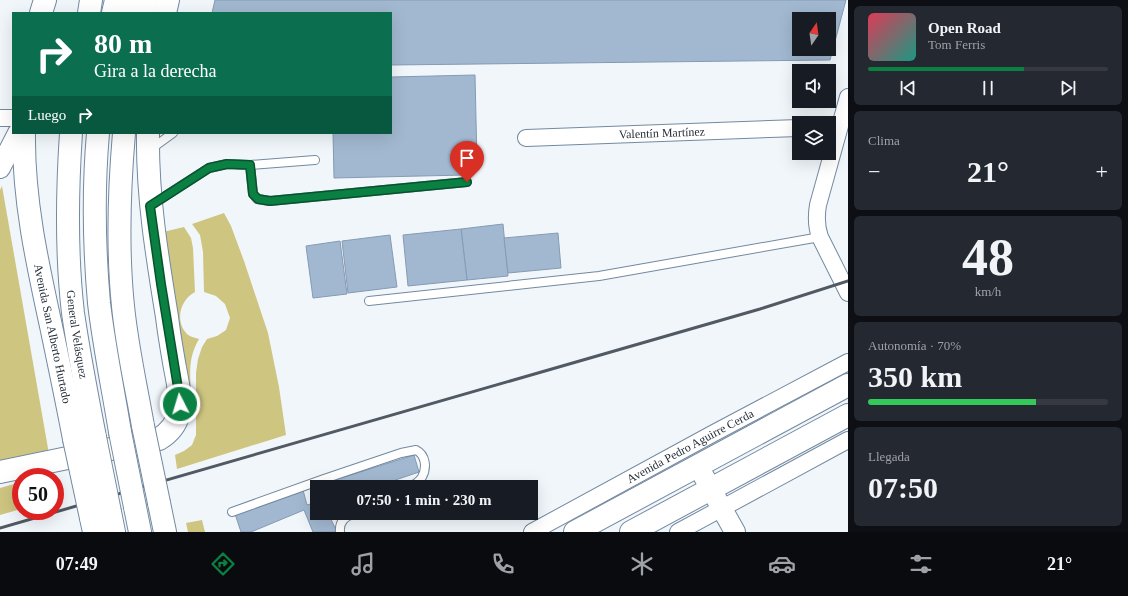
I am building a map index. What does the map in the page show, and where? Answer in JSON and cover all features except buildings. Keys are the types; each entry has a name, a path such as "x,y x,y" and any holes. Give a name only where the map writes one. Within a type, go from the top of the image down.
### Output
{"main road":[{"path":"41,12 44,0"},
{"path":"89,12 91,0"},
{"path":"113,12 116,0"},
{"path":"131,12 133,0"},
{"path":"143,12 146,0"},
{"path":"165,12 168,0"},
{"name":"Avenida San Alberto Hurtado","path":"24,134 25,172 36,256 84,438"},
{"name":"General Velásquez","path":"71,134 68,204 70,276 84,438 102,524"},
{"name":"General Velásquez","path":"98,134 94,190 96,267 104,342 140,532"},
{"path":"124,134 119,192 120,265 123,307 143,426 165,532"},
{"path":"0,472 159,439 166,434 176,422 179,394 150,206 148,143"},
{"name":"Avenida Pedro Aguirre Cerda","path":"575,532 848,385"},
{"path":"631,532 848,414"}],"street":[{"path":"836,124 848,97"},
{"path":"0,118 12,118"},
{"name":"Valentín Martínez","path":"526,138 792,128"},
{"path":"0,168 17,134"},
{"path":"827,160 818,205 816,221 817,229 848,293"},
{"name":"Avenida Pedro Aguirre Cerda","path":"532,532 848,362"},
{"path":"678,532 848,440"},
{"path":"698,466 735,532"}],"lane":[{"path":"148,143 170,134"},
{"path":"150,206 209,168 227,164 250,165 315,160"},
{"path":"250,165 253,194 258,199 270,201 467,182"},
{"path":"368,301 599,276 820,237"},
{"path":"324,480 401,453 416,450 422,454 425,464 425,471 419,480"},
{"path":"232,512 310,485"},
{"path":"340,532 340,525 343,520"}],"shaded area":[{"path":"2,186 49,454 0,463 0,190"},
{"path":"224,213 231,226 244,261 268,333 279,387 286,435 177,469 175,455 192,445 196,435 196,373 202,347 207,339 217,336 226,330 230,318 225,304 216,296 204,292 203,252 200,235 192,224"},
{"path":"184,227 191,238 193,248 195,292 186,300 180,316 181,323 187,334 199,339 191,359 191,393 163,232"},
{"path":"12,485 12,512 0,515 0,488"},
{"path":"202,520 205,532 188,532 186,523"}],"railway":[{"path":"0,528 760,309 848,281"}],"route":[{"path":"180,404 150,206 209,168 227,164 250,165 253,194 258,199 270,201 467,182"}]}
